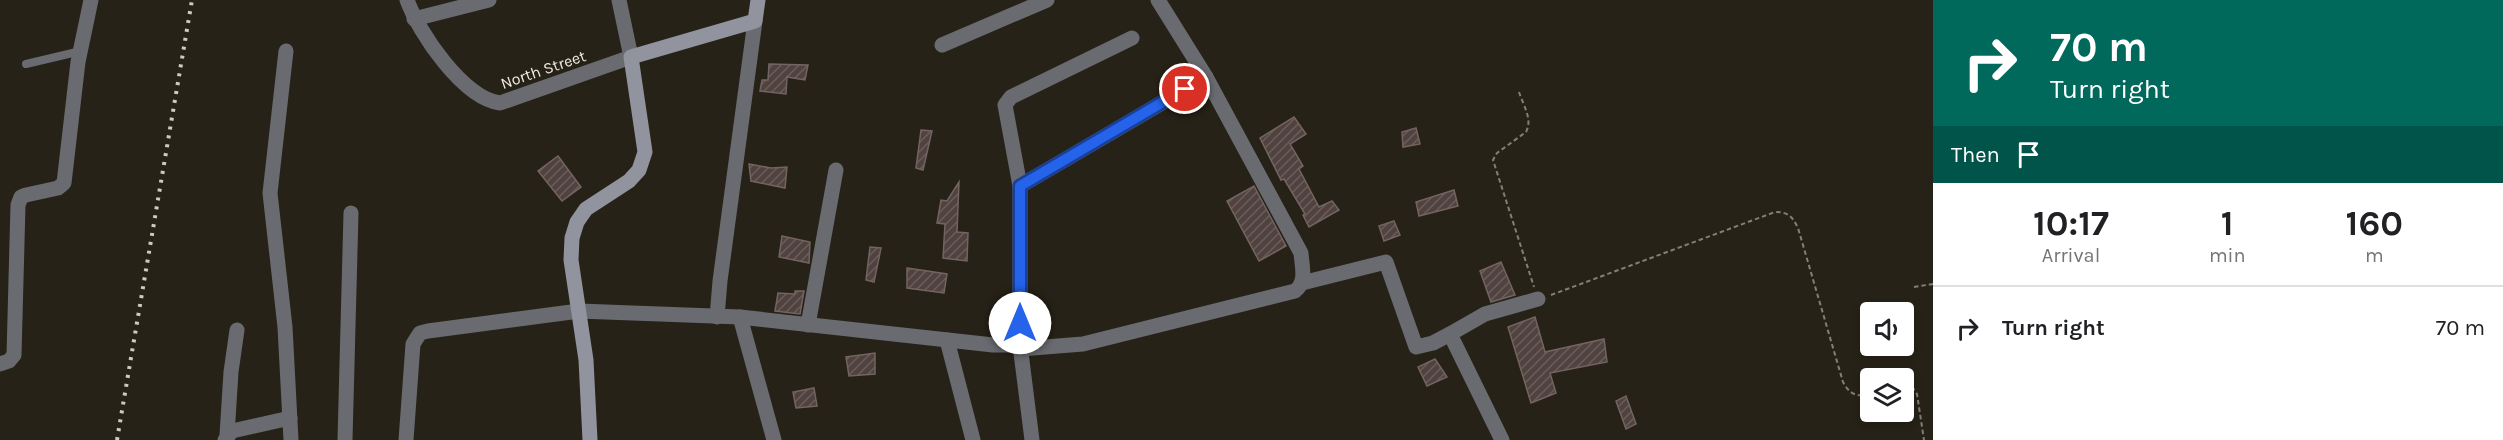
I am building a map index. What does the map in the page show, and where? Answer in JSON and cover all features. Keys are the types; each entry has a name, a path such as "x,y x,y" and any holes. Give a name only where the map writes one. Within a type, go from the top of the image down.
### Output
{"street":[{"name":"North Street","path":"407,0 414,19 434,50 475,92 488,101 500,103 631,57"},
{"path":"414,19 489,0"},
{"path":"590,440 586,360 571,260 572,238 577,222 586,209 628,181 639,170 645,152 620,0"},
{"path":"717,316 758,0"},
{"path":"942,45 1047,0"},
{"path":"1158,0 1206,77 1301,253 1302,283"},
{"path":"0,364 9,361 14,355 18,206 21,197 58,188 64,183 89,2"},
{"path":"631,57 755,21"},
{"path":"1032,440 1020,347 1020,186 1005,105 1011,97 1132,38"},
{"path":"286,51 270,193 285,327 291,440"},
{"path":"1020,186 1206,77"},
{"path":"808,325 836,170"},
{"path":"345,440 351,213"},
{"path":"406,440 413,344 420,333 579,312 740,317 1020,347 1089,342 1295,291 1302,283 1386,262 1416,347 1433,343 1485,314 1538,299"},
{"path":"740,317 774,440"},
{"path":"226,437 237,330"},
{"path":"1450,334 1502,440"},
{"path":"947,340 973,440"},
{"path":"226,437 232,431 290,418"}],"lane":[{"path":"26,64 81,51"}],"path":[{"path":"1519,92 1528,117 1528,127 1526,132 1497,153 1492,160 1538,299 1775,212 1785,212 1792,217 1798,228 1843,382 1853,394 1860,396"},
{"path":"1914,287 1933,284"},
{"path":"1914,390 1917,394 1924,440"}],"building":[{"path":"769,64 808,65 805,80 787,77 786,94 760,91 762,80 768,80"},
{"path":"1294,117 1306,134 1290,144 1303,166 1299,169 1319,207 1332,201 1339,210 1309,227 1303,215 1305,214 1284,179 1281,180 1260,138"},
{"path":"1416,128 1420,144 1403,147 1402,132"},
{"path":"921,130 932,131 923,170 916,168"},
{"path":"558,156 581,187 562,201 538,171"},
{"path":"749,164 771,168 787,167 785,188 751,181"},
{"path":"959,182 957,232 968,233 967,261 943,258 945,224 937,223 941,200 947,201"},
{"path":"1254,186 1286,246 1259,261 1227,201"},
{"path":"1454,190 1458,206 1419,216 1416,202"},
{"path":"1394,221 1400,235 1384,241 1379,226"},
{"path":"782,236 810,242 809,263 779,257"},
{"path":"870,247 881,248 874,282 866,280"},
{"path":"1501,262 1515,295 1491,302 1480,271"},
{"path":"907,268 947,274 944,293 907,288"},
{"path":"795,291 804,291 800,314 775,311 778,293 795,294"},
{"path":"1535,317 1545,352 1604,339 1607,362 1550,373 1556,393 1531,403 1508,327"},
{"path":"875,353 875,374 849,376 846,357"},
{"path":"1435,359 1447,377 1427,386 1418,367"},
{"path":"814,388 817,406 796,408 793,392"},
{"path":"1626,396 1636,424 1626,429 1616,401"}],"railway":[{"path":"117,440 192,0"}],"route":[{"path":"1020,323 1020,186 1185,89"}]}
